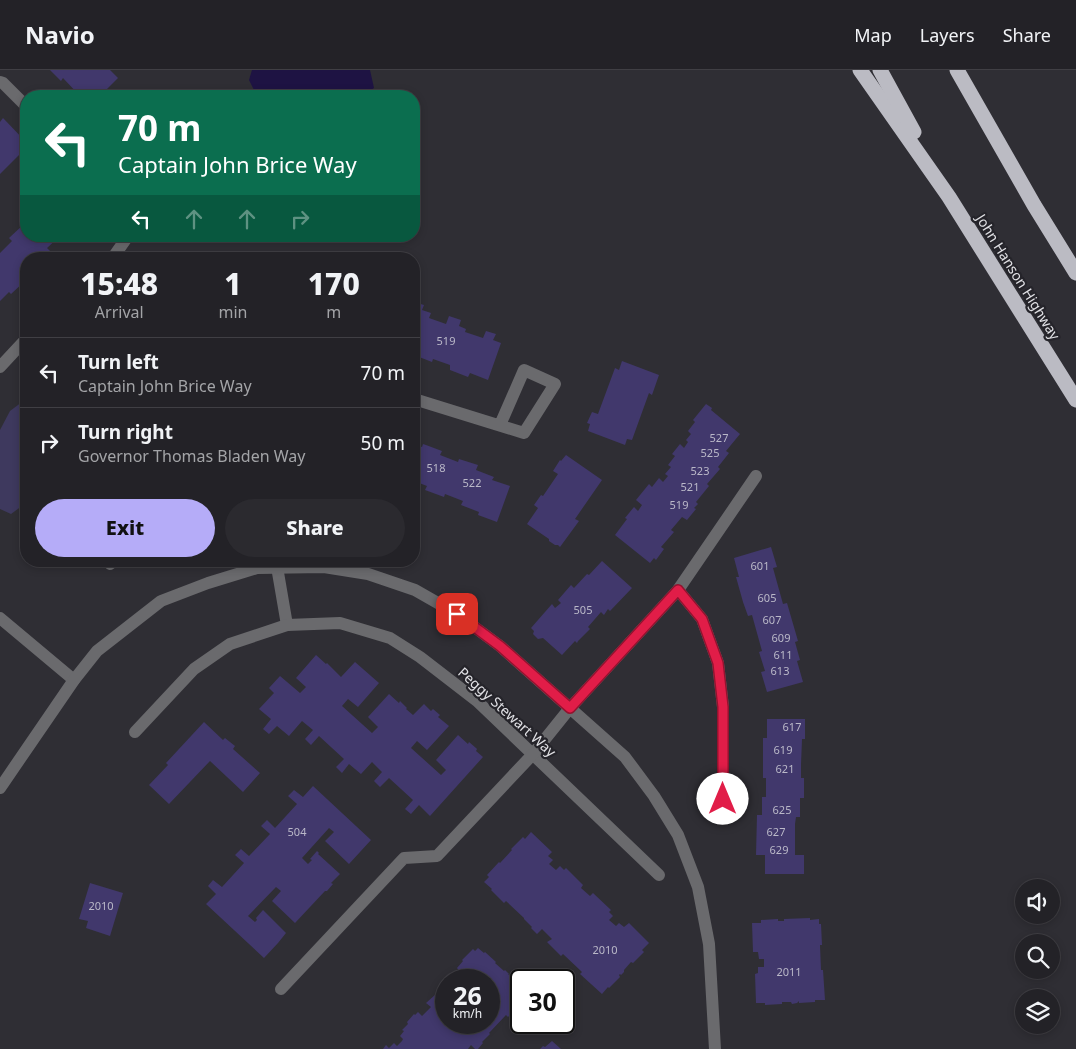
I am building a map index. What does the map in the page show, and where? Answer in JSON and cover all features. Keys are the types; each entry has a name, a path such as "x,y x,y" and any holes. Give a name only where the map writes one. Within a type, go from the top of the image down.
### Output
{"highway":[{"path":"860,70 949,197"},
{"path":"880,70 949,197"},
{"path":"958,70 1034,204 1076,272"},
{"path":"968,70 1034,204"},
{"name":"John Hanson Highway","path":"949,197 1076,400"}],"street":[{"path":"0,82 20,100"},
{"path":"0,367 20,345"},
{"path":"420,401 524,433 555,384 524,370 500,425"},
{"path":"281,989 404,858 437,856 533,754 570,708 678,590 756,476"},
{"path":"0,788 74,680 97,651 160,601 208,583 262,567"},
{"path":"277,567 286,625"},
{"path":"324,567 368,574 415,590 457,614 500,646 625,757 654,796 678,835 698,887 710,944 715,1049"},
{"path":"678,590 702,619 718,663 723,707 723,799"},
{"path":"0,618 74,680"},
{"name":"Peggy Stewart Way","path":"135,732 194,669 230,644 286,625 340,623 390,638 420,657 477,702 659,875"}],"shaded area":[{"path":"252,70 370,70 374,88 371,90 254,90 249,80"},
{"path":"20,404 20,507 11,514 0,509 0,430 10,411"}],"building":[{"path":"50,70 110,70 118,78 106,90 74,90 63,78 61,81"},
{"path":"3,118 20,136 20,154 0,174 0,122"},
{"path":"20,228 20,242 54,242 47,248 51,252 20,252 20,286 11,294 9,292 0,301 0,253 12,241 9,238"},
{"path":"420,304 424,305 422,310 431,313 429,318 446,324 449,316 461,320 459,326 466,329 465,332 483,338 486,331 496,334 493,340 501,343 488,380 470,373 468,377 450,370 450,365 433,359 432,362 420,357"},
{"path":"622,361 659,375 652,395 649,393 632,440 627,439 625,445 588,431 590,424 587,423 592,412 598,414 615,368 619,370"},
{"path":"706,404 740,434 726,451 729,453 718,467 720,469 707,484 709,486 696,502 698,504 694,508 696,509 687,520 682,517 671,530 674,532 661,547 664,549 656,560 654,558 650,563 615,535 634,507 638,511 642,505 636,500 649,484 652,487 659,478 663,482 668,476 665,474 671,467 668,465 675,456 672,454 680,444 684,448 688,442 686,440 691,434 688,431 695,422 693,420"},
{"path":"423,444 442,451 440,455 458,462 459,459 478,465 476,470 494,477 492,480 510,486 497,522 478,515 479,512 461,505 463,501 445,494 444,497 425,490 427,486 420,483 420,446 422,447"},
{"path":"566,455 602,480 575,519 579,521 560,547 527,524 538,508 534,505 541,495 543,496 558,474 553,471 560,460"},
{"path":"771,547 777,567 773,568 783,604 787,603 798,641 795,642 800,660 797,661 803,682 767,692 761,672 765,671 759,652 762,651 752,615 748,616 743,602 736,577 739,577 734,558"},
{"path":"602,561 632,588 610,611 608,609 604,615 601,612 588,627 590,629 562,655 543,638 538,639 533,634 534,631 531,628 552,604 555,608 561,603 558,600 571,585 574,588"},
{"path":"316,655 341,677 355,662 379,683 358,707 348,699 342,706 372,733 378,727 368,717 389,694 399,703 400,701 413,715 424,704 431,711 433,709 440,715 438,717 449,726 427,750 417,741 411,748 441,775 446,770 436,760 458,735 476,748 476,751 483,757 430,816 419,805 411,814 405,809 413,800 389,778 380,787 374,781 382,772 372,762 361,774 349,764 342,773 336,767 344,759 319,736 311,745 305,739 313,730 302,721 289,736 277,726 269,734 263,729 271,719 259,709 274,693 269,688 280,676 300,693 306,687 296,678"},
{"path":"767,719 805,719 805,739 802,739 801,765 801,778 804,778 804,798 800,798 800,817 796,817 795,824 795,855 804,855 804,874 765,874 765,855 756,855 757,815 762,815 762,797 766,797 766,778 763,778 763,738 767,738"},
{"path":"204,722 223,740 225,738 235,746 233,749 260,773 243,792 210,761 169,804 149,785 168,765 166,763"},
{"path":"313,786 371,840 349,864 325,841 334,832 329,828 302,858 308,864 317,851 340,874 331,883 333,884 327,891 295,923 272,901 281,891 276,887 248,916 255,922 263,910 286,933 264,958 206,904 216,894 208,886 213,880 222,887 244,863 235,855 241,849 249,856 270,834 261,826 267,820 275,828 297,804 288,796 294,790 303,797"},
{"path":"531,832 552,852 548,856 553,860 549,864 556,870 560,866 564,870 566,868 583,885 581,888 590,896 593,893 611,910 609,912 613,916 609,920 616,926 619,923 624,927 629,923 649,943 642,950 644,952 633,963 631,962 624,972 619,975 620,977 602,994 580,974 582,972 563,954 561,956 547,942 552,939 542,929 537,934 524,918 506,901 504,903 484,882 489,877 487,875 511,849"},
{"path":"90,883 123,893 110,936 86,928 88,921 79,919"},
{"path":"810,918 810,920 819,919 819,924 821,924 821,970 823,970 825,1000 799,1003 799,1001 792,1004 791,1002 765,1005 765,1003 756,1003 755,974 758,973 758,967 764,967 764,959 759,959 758,952 753,952 752,923 761,923 761,920 778,919 778,921 784,921 784,919"},
{"path":"478,948 485,952 510,976 510,1015 508,1017 506,1015 500,1021 500,969 457,968 473,949 475,951"},
{"path":"435,995 435,1034 490,1034 478,1049 471,1045 468,1049 383,1049 386,1045 389,1048 394,1043 397,1046 402,1041 403,1039 400,1036 404,1031 402,1030 408,1024 407,1022 414,1014 418,1012 422,1016 431,1007 426,1003"},
{"path":"552,1041 561,1049 540,1049 543,1046 545,1047"}],"route":[{"path":"457,614 500,646 570,708 678,590 702,619 718,663 723,707 723,799"}]}
